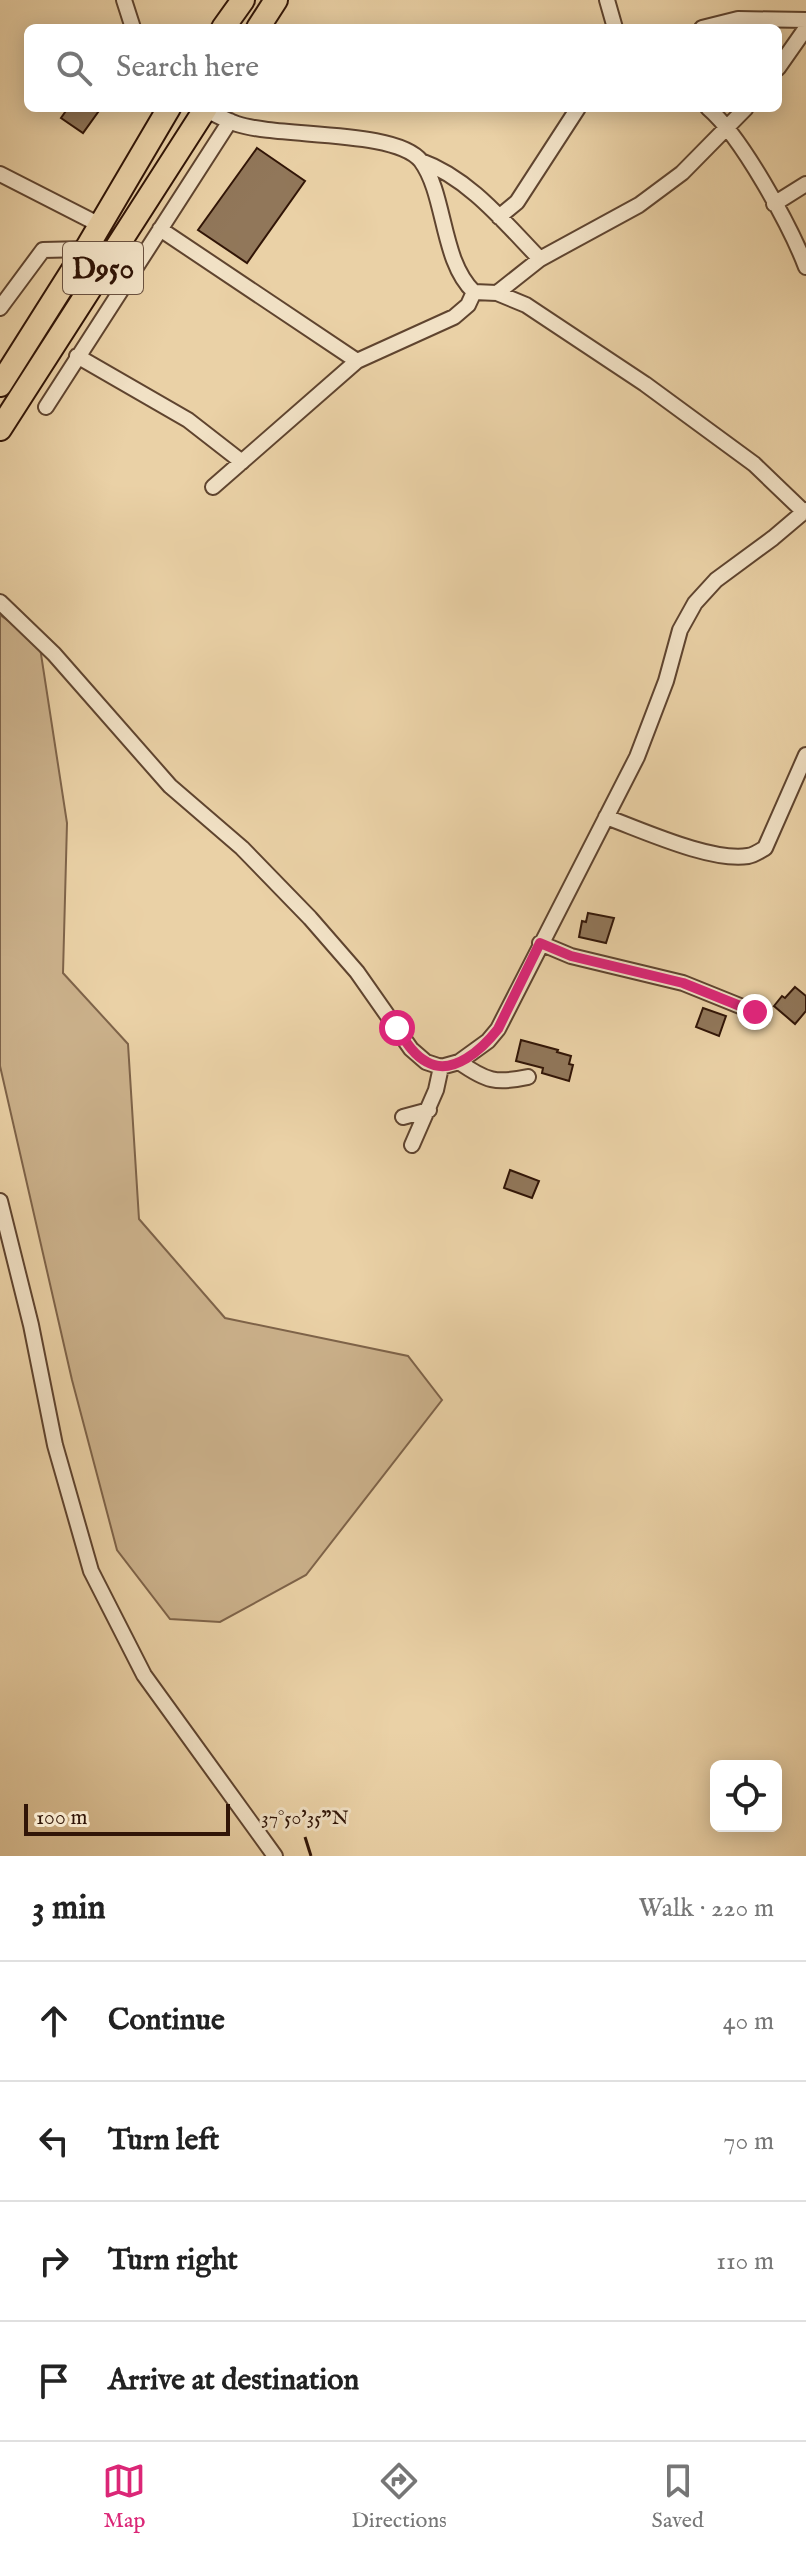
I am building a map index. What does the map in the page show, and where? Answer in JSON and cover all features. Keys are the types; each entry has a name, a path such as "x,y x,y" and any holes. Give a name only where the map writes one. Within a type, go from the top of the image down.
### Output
{"highway":[{"path":"226,24 243,0"},
{"path":"261,24 276,0"},
{"path":"1,378 86,249 167,112"},
{"name":"D950","path":"0,429 202,112"}],"street":[{"path":"124,0 132,24"},
{"path":"607,0 614,24"},
{"path":"718,24 738,19 806,20"},
{"path":"782,62 806,28"},
{"path":"213,112 237,124 316,136 385,141 452,175 540,259"},
{"path":"499,217 517,202 575,112"},
{"path":"712,112 727,128 774,204 806,267"},
{"path":"497,293 540,259 639,205 682,173 742,112"},
{"path":"46,407 230,121"},
{"path":"0,602 54,654 170,786 242,848 310,918 357,972 411,1049 426,1062 441,1067 459,1062 488,1041 498,1029 637,757 666,681 680,630 695,603 716,580 805,511 754,464 645,384 526,305 497,293 474,292 460,275 421,161"},
{"path":"0,174 100,225"},
{"path":"774,204 806,184"},
{"path":"160,229 357,361"},
{"path":"0,308 43,250 86,249"},
{"path":"213,487 357,361 454,317 468,305 474,292"},
{"path":"77,356 188,420 242,462"},
{"path":"606,817 693,848 726,856 749,856 765,848 806,755"},
{"path":"540,943 571,956 683,983 755,1012"},
{"path":"459,1062 481,1077 500,1082 528,1077"},
{"path":"412,1145 429,1110 441,1067"},
{"path":"403,1117 429,1110"},
{"path":"0,1201 31,1325 55,1445 91,1571 144,1675 275,1856"}],"shaded area":[{"path":"0,615 39,641 67,823 63,973 128,1044 139,1219 225,1318 408,1356 442,1400 306,1575 220,1622 170,1619 117,1550 72,1380 0,1066"}],"building":[{"path":"65,112 98,112 83,133 61,118"},
{"path":"257,148 305,181 247,263 198,230"},
{"path":"588,913 614,918 606,943 579,937 582,921 586,922"},
{"path":"795,987 806,996 806,1011 795,1024 774,1006"},
{"path":"703,1008 726,1016 719,1036 696,1027"},
{"path":"521,1040 571,1056 569,1064 573,1065 569,1081 542,1073 543,1068 516,1061"},
{"path":"510,1170 539,1181 532,1198 504,1188"}],"route":[{"path":"397,1028 411,1049 426,1062 441,1067 459,1062 488,1041 498,1029 540,943 617,969 683,983 755,1012"}]}
